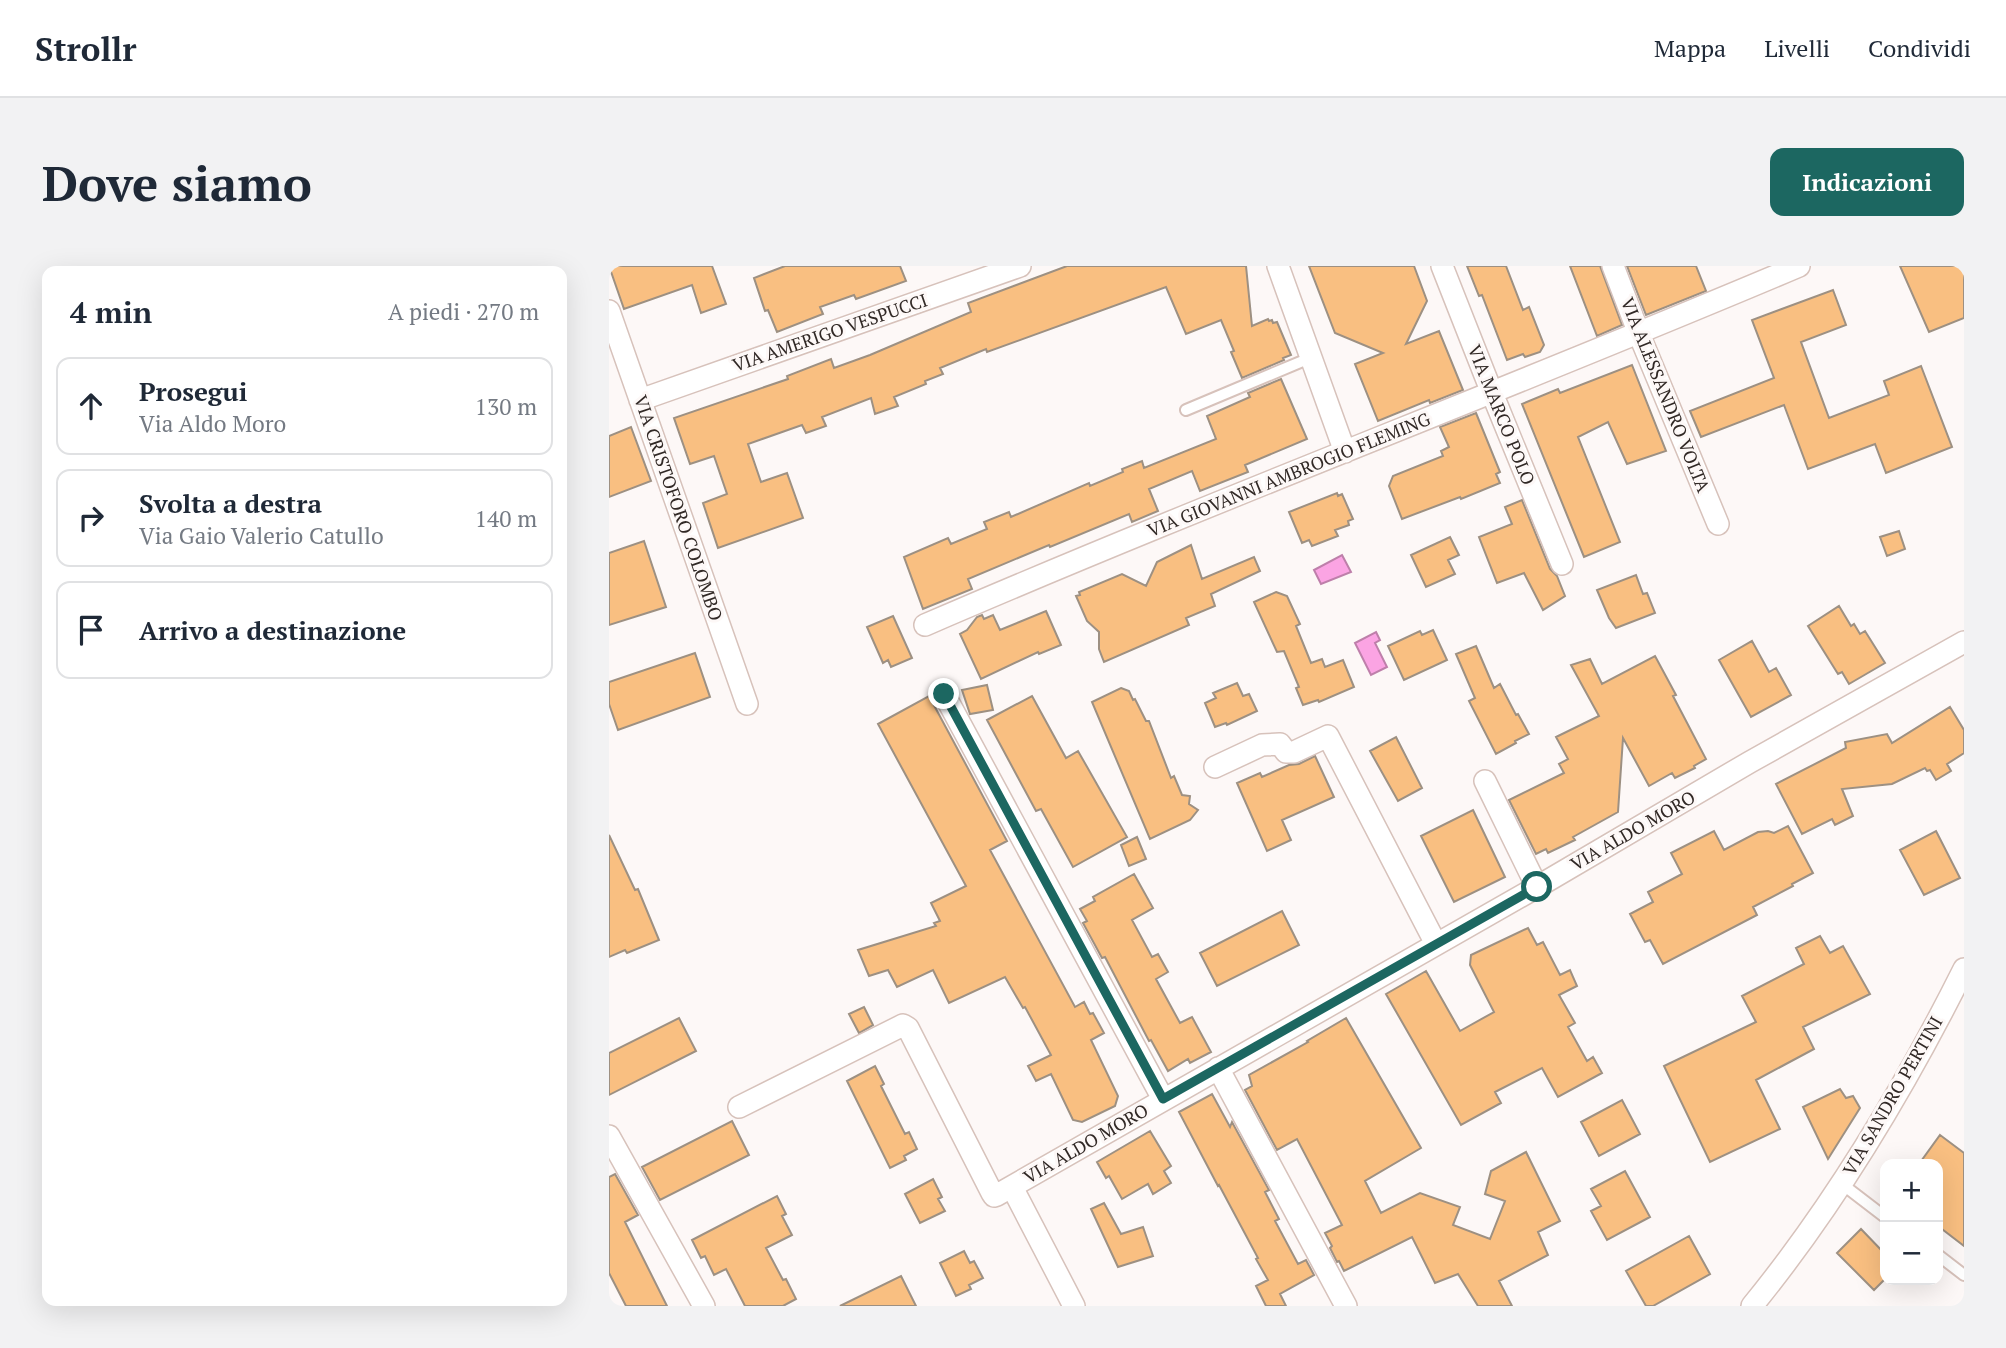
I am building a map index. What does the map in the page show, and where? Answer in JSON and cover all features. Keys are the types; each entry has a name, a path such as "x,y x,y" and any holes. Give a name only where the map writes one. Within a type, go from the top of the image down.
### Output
{"street":[{"name":"VIA AMERIGO VESPUCCI","path":"640,400 1020,266"},
{"path":"1278,266 1345,452"},
{"name":"VIA MARCO POLO","path":"1442,266 1562,564"},
{"name":"VIA ALESSANDRO VOLTA","path":"1613,266 1718,524"},
{"name":"VIA GIOVANNI AMBROGIO FLEMING","path":"932,621 1639,334 1798,266"},
{"name":"VIA CRISTOFORO COLOMBO","path":"609,311 747,704"},
{"name":"VIA ALDO MORO","path":"1011,1187 1964,642"},
{"path":"944,694 1163,1099"},
{"path":"1215,767 1262,745 1280,744 1286,751 1294,752 1328,736 1436,944"},
{"path":"1485,781 1537,887"},
{"name":"VIA SANDRO PERTINI","path":"1752,1306 1842,1184 1929,1040 1964,969"},
{"path":"739,1107 903,1025 908,1028 993,1195 1011,1187 1074,1306"},
{"path":"1218,1068 1346,1306"},
{"path":"609,1136 704,1306"}],"lane":[{"path":"1186,410 1310,358"},
{"name":"VIA SANDRO PERTINI","path":"1842,1184 1880,1213"},
{"path":"1943,1259 1964,1275"}],"shaded area":[{"path":"1342,555 1351,572 1321,584 1314,570"},
{"path":"1376,632 1380,640 1375,643 1387,667 1371,675 1355,643"}],"building":[{"path":"609,266 712,266 726,304 701,313 692,285 624,309"},
{"path":"785,266 900,266 906,281 856,299 854,295 820,307 823,314 777,332 768,310 765,311 754,278"},
{"path":"1067,266 1246,266 1252,326 1268,319 1273,323 1277,322 1291,355 1242,378 1221,320 1186,334 1166,287 987,352 986,349 940,368 943,374 894,397 898,406 875,414 871,398 822,417 826,426 806,433 802,425 748,444 761,482 787,473 803,518 718,548 703,503 727,494 714,456 690,464 674,418 788,379 787,376 831,359 834,368 870,355 971,312 968,303"},
{"path":"1309,266 1414,266 1427,301 1406,344 1439,331 1463,390 1430,403 1429,400 1378,421 1355,364 1383,353 1335,333"},
{"path":"1467,266 1506,266 1523,310 1529,307 1544,345 1540,352 1507,360 1482,295 1479,296"},
{"path":"1570,266 1600,266 1622,325 1597,336"},
{"path":"1627,266 1696,266 1706,291 1646,315"},
{"path":"1900,266 1964,266 1964,318 1929,332"},
{"path":"1833,290 1846,325 1801,342 1829,418 1889,395 1884,381 1921,366 1952,447 1886,473 1875,444 1808,469 1784,405 1701,437 1690,411 1774,378 1752,320"},
{"path":"1632,365 1666,451 1627,464 1608,422 1578,437 1620,542 1584,557 1522,404 1558,389 1560,393"},
{"path":"1281,379 1307,439 1245,465 1248,472 1200,491 1192,471 1149,489 1158,511 1132,522 1129,514 1050,547 1049,545 968,579 972,589 923,609 904,557 948,538 951,544 987,529 984,522 1009,512 1011,517 1089,483 1090,486 1123,472 1122,469 1142,461 1144,468 1216,439 1207,416 1250,397 1248,393"},
{"path":"1476,413 1500,472 1496,474 1500,483 1402,519 1389,486 1393,476 1443,456 1441,451 1449,447 1440,427"},
{"path":"631,427 651,481 609,497 609,436"},
{"path":"1337,493 1338,496 1342,494 1353,519 1348,521 1349,525 1335,530 1338,536 1312,546 1309,540 1302,543 1289,512"},
{"path":"1522,500 1550,569 1557,576 1565,596 1543,610 1524,573 1497,583 1479,537 1512,524 1505,507"},
{"path":"1899,531 1905,549 1887,556 1880,537"},
{"path":"1450,537 1459,555 1448,560 1455,574 1426,587 1411,555"},
{"path":"644,541 666,607 609,625 609,553"},
{"path":"1191,545 1202,579 1254,557 1260,571 1211,594 1215,606 1186,618 1189,625 1104,662 1099,649 1099,632 1087,621 1076,596 1080,595 1079,592 1122,574 1146,586 1157,562"},
{"path":"1636,575 1643,594 1647,593 1655,613 1616,628 1597,590"},
{"path":"1276,592 1287,596 1300,624 1296,626 1311,663 1322,659 1325,667 1343,660 1354,687 1319,702 1318,700 1303,705 1296,688 1299,687 1284,651 1277,652 1254,602"},
{"path":"1839,606 1851,626 1854,624 1860,634 1865,631 1885,663 1849,684 1842,672 1838,674 1808,626"},
{"path":"1046,611 1061,645 1039,654 1038,652 981,679 960,634 982,615 984,619 993,615 1000,630"},
{"path":"893,616 912,658 891,667 888,660 883,663 867,627"},
{"path":"1433,630 1447,660 1404,680 1388,646 1420,631 1422,635"},
{"path":"1752,641 1769,672 1776,668 1791,695 1751,717 1719,660"},
{"path":"1476,646 1494,688 1500,684 1529,734 1496,754 1469,701 1475,698 1456,654"},
{"path":"695,653 710,697 618,730 609,704 609,682"},
{"path":"1655,656 1706,759 1675,778 1672,773 1649,786 1623,738 1618,812 1573,837 1575,840 1548,853 1546,849 1536,854 1509,800 1564,773 1559,764 1568,759 1556,737 1599,716 1571,665 1590,659 1602,684"},
{"path":"1237,683 1243,696 1249,694 1257,711 1227,725 1226,723 1215,727 1205,703 1216,698 1213,693"},
{"path":"987,685 993,710 970,714 962,690"},
{"path":"1121,688 1129,691 1146,721 1149,721 1171,778 1174,776 1182,795 1190,796 1189,804 1198,810 1190,820 1150,839 1092,702"},
{"path":"929,696 1007,841 990,850 1075,1007 1084,1002 1104,1033 1091,1040 1118,1096 1115,1106 1082,1122 1073,1120 1051,1074 1036,1081 1028,1066 1051,1055 1005,977 949,1003 933,970 897,987 888,970 869,976 858,950 936,926 934,923 940,921 931,903 966,886 878,724"},
{"path":"1032,696 1066,758 1078,751 1127,837 1073,867 1041,809 1036,811 987,720"},
{"path":"1950,707 1964,730 1964,753 1947,764 1951,771 1936,780 1930,770 1925,768 1892,784 1842,789 1853,816 1835,825 1832,819 1802,834 1776,784 1846,748 1845,742 1887,734 1892,743"},
{"path":"1396,737 1422,788 1398,801 1370,751"},
{"path":"1315,756 1334,797 1282,820 1291,840 1267,851 1237,783 1260,773 1262,777"},
{"path":"1473,810 1505,877 1454,902 1421,836"},
{"path":"1788,826 1813,873 1753,907 1757,915 1663,964 1650,940 1645,942 1630,914 1653,902 1648,892 1682,874 1671,853 1714,831 1724,850 1758,832 1774,833"},
{"path":"1936,831 1960,878 1924,895 1900,850"},
{"path":"609,835 635,890 638,889 659,940 609,957"},
{"path":"1137,837 1146,859 1129,866 1121,845"},
{"path":"1134,874 1153,908 1132,920 1152,957 1158,954 1168,972 1156,979 1180,1023 1192,1017 1211,1052 1190,1063 1188,1059 1168,1071 1151,1040 1149,1041 1105,957 1102,958 1083,923 1087,921 1080,909 1095,901 1093,897"},
{"path":"1282,911 1299,945 1217,986 1200,953"},
{"path":"1528,928 1537,945 1543,942 1560,975 1570,970 1577,986 1559,995 1575,1023 1568,1027 1587,1061 1593,1057 1602,1073 1558,1097 1542,1068 1495,1092 1501,1103 1461,1125 1386,994 1426,971 1460,1031 1494,1012 1470,965 1471,955"},
{"path":"1820,936 1830,953 1843,946 1870,994 1803,1027 1814,1049 1756,1080 1780,1129 1710,1162 1664,1066 1756,1022 1742,996 1804,964 1796,948"},
{"path":"864,1007 873,1025 859,1033 849,1014"},
{"path":"679,1018 696,1051 609,1095 609,1053"},
{"path":"1346,1018 1421,1148 1365,1181 1381,1213 1420,1193 1460,1207 1453,1225 1490,1239 1505,1201 1485,1194 1491,1171 1526,1152 1560,1221 1538,1232 1548,1255 1499,1281 1512,1306 1478,1306 1458,1274 1435,1283 1412,1237 1344,1271 1339,1261 1337,1262 1325,1233 1342,1225 1297,1139 1277,1150 1245,1090 1252,1086 1249,1075"},
{"path":"875,1066 884,1084 881,1086 905,1134 909,1132 917,1149 904,1156 906,1160 890,1168 847,1081"},
{"path":"1840,1089 1846,1098 1853,1096 1860,1108 1828,1159 1803,1107"},
{"path":"1212,1094 1230,1127 1232,1122 1269,1190 1265,1192 1279,1219 1275,1221 1298,1264 1306,1260 1314,1275 1280,1294 1286,1306 1266,1306 1256,1286 1268,1280 1179,1112"},
{"path":"1622,1100 1640,1134 1599,1156 1581,1122"},
{"path":"732,1121 749,1155 660,1200 642,1167"},
{"path":"1150,1131 1171,1166 1164,1171 1171,1183 1153,1194 1148,1184 1122,1199 1109,1176 1106,1178 1097,1162"},
{"path":"1940,1135 1964,1153 1964,1246 1943,1230 1943,1159 1923,1159"},
{"path":"1625,1171 1650,1217 1607,1240 1591,1211 1601,1206 1591,1189"},
{"path":"615,1174 638,1215 625,1222 667,1306 626,1306 609,1273 609,1177"},
{"path":"933,1179 942,1197 938,1199 945,1211 920,1223 905,1194"},
{"path":"777,1196 786,1214 782,1216 792,1235 766,1248 796,1299 783,1306 745,1306 726,1269 714,1275 705,1256 701,1258 692,1240"},
{"path":"1104,1203 1121,1234 1143,1227 1153,1256 1118,1267 1091,1209"},
{"path":"1861,1229 1880,1249 1880,1284 1874,1290 1837,1253"},
{"path":"1689,1236 1710,1274 1653,1306 1646,1306 1626,1271"},
{"path":"964,1251 970,1263 974,1261 983,1278 969,1285 971,1289 956,1296 940,1263"},
{"path":"901,1276 916,1306 840,1306"}],"route":[{"path":"944,694 1163,1099 1537,887"}]}
